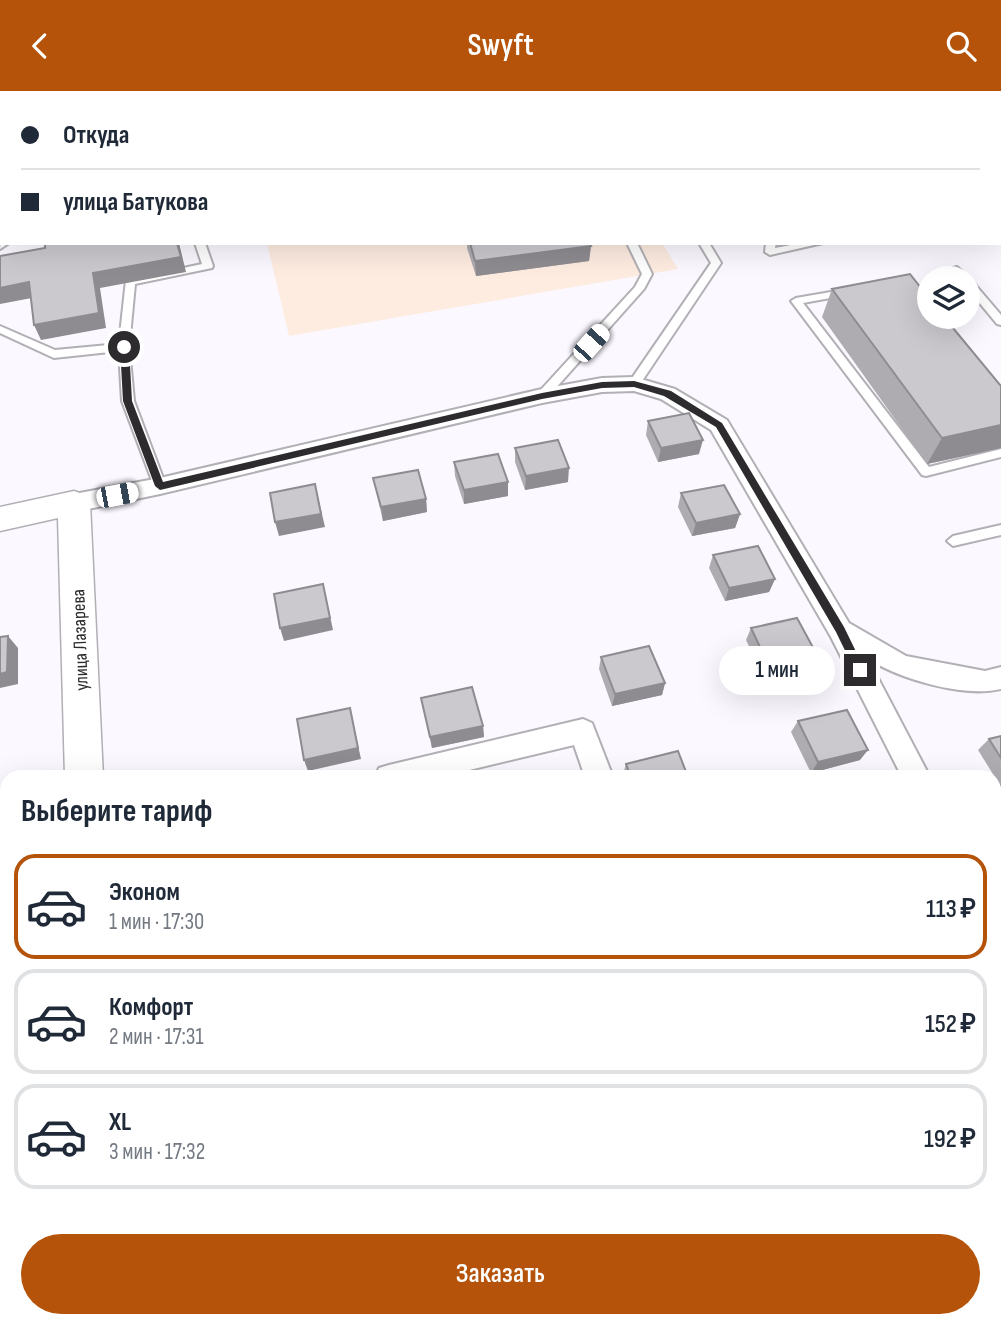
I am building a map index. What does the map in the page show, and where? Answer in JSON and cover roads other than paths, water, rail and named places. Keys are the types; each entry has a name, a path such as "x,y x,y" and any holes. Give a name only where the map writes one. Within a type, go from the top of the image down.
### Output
{"main road":[{"path":"0,519 74,503"},
{"name":"улица Лазарева","path":"74,503 84,770"}],"street":[{"path":"74,503 160,486 542,396 602,385 634,384 668,394 719,425 840,630 912,770"},
{"path":"840,630 901,666 985,682 1001,678"},
{"path":"419,770 583,731 597,770"}],"lane":[{"path":"160,486 128,401 124,347 130,282 208,266 201,245"},
{"path":"542,396 639,289 647,274 633,245"},
{"path":"634,384 716,263 705,245"},
{"path":"771,245 770,252 807,245"},
{"path":"863,290 796,301 926,472 1001,453"},
{"path":"980,297 1001,322"},
{"path":"0,329 54,354 124,347"},
{"path":"953,541 1001,530"}]}
